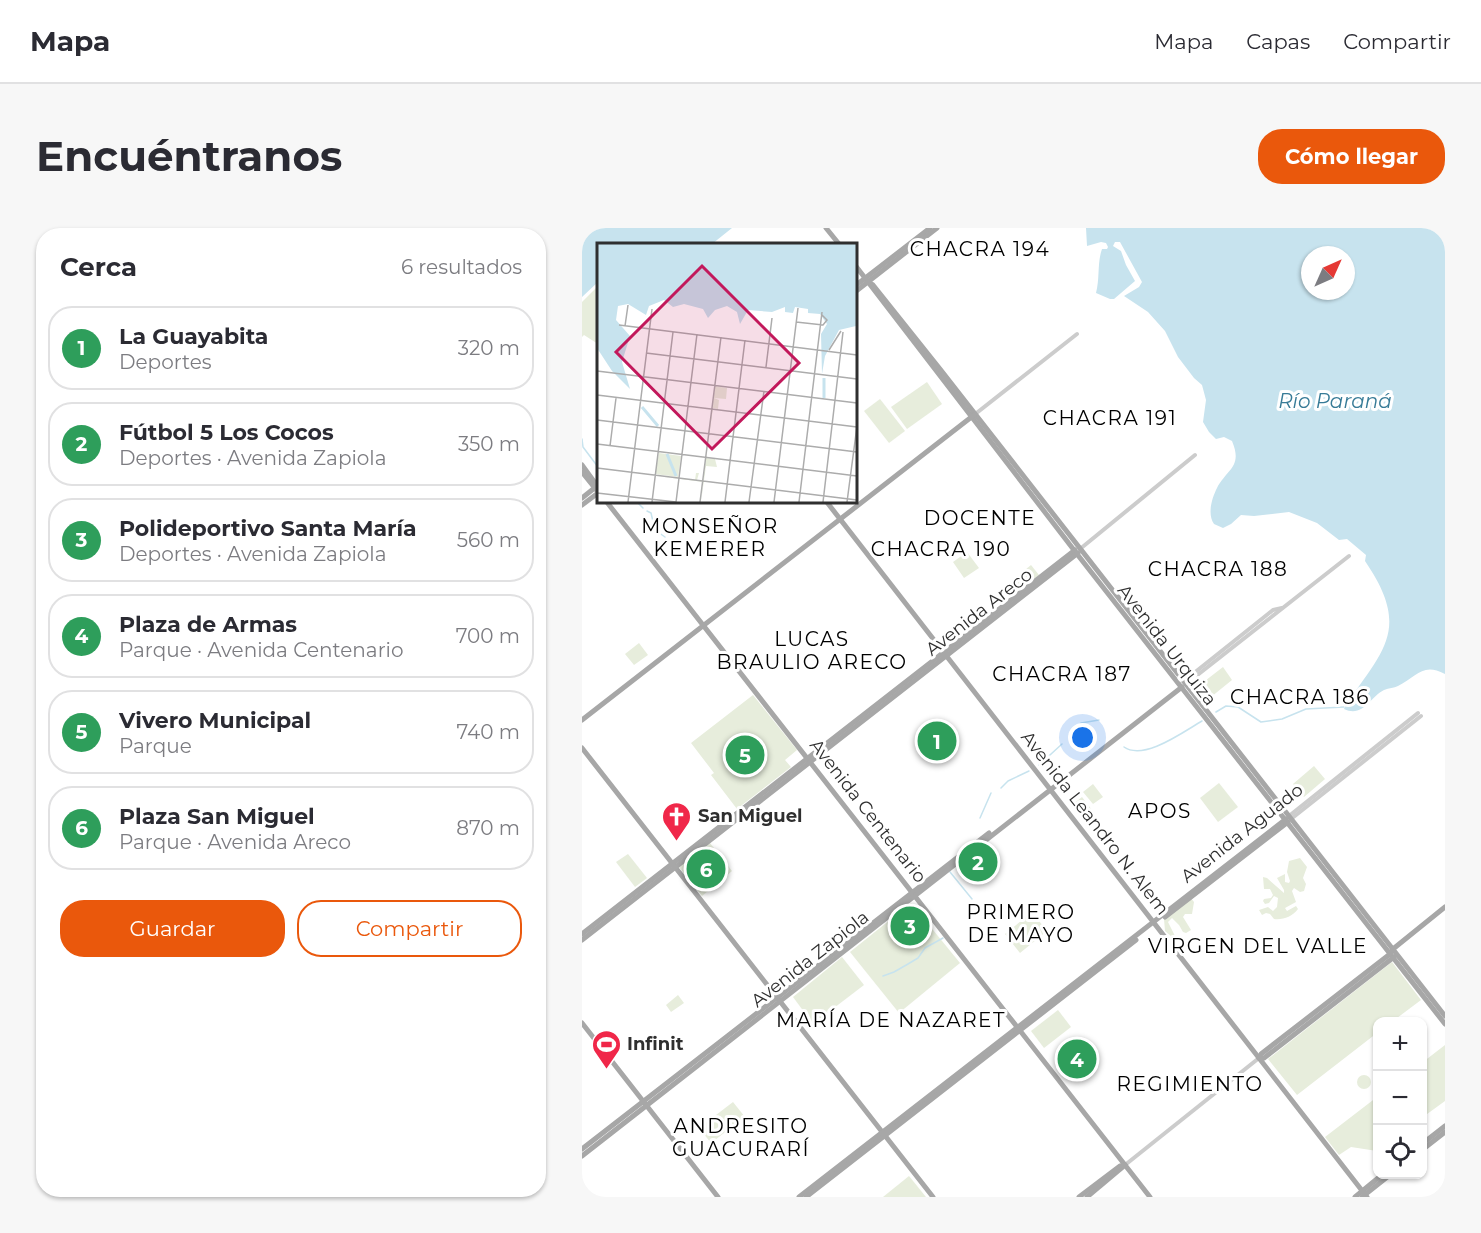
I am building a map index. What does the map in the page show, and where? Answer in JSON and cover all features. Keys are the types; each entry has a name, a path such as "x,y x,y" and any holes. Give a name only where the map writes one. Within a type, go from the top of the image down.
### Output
{"main road":[{"path":"826,228 838,243"},
{"path":"856,291 866,280 930,228"},
{"path":"856,285 937,228"},
{"name":"Avenida Urquiza","path":"856,266 974,415 1445,1024"},
{"path":"582,720 974,415"},
{"path":"582,465 597,487"},
{"path":"582,472 597,487"},
{"path":"582,498 597,489"},
{"path":"582,506 597,489"},
{"name":"Avenida Centenario","path":"607,502 1150,1197"},
{"name":"Avenida Leandro N. Alem","path":"827,502 1365,1195"},
{"name":"Avenida Areco","path":"582,940 1077,551"},
{"name":"Avenida Zapiola","path":"582,1149 914,895 1183,684"},
{"path":"582,748 933,1197"},
{"name":"Avenida Aguado","path":"806,1197 1018,1028 1288,819"},
{"name":"Avenida Areco","path":"582,934 674,866"},
{"path":"1259,1058 1261,1054 1393,954 1445,907"},
{"name":"Avenida Urquiza","path":"1393,954 1445,1016"},
{"path":"582,1023 718,1197"},
{"name":"Avenida Zapiola","path":"582,1156 645,1103"},
{"path":"1427,1140 1445,1126"},
{"path":"1427,1146 1445,1132"},
{"name":"Avenida Aguado","path":"799,1197 884,1134"},
{"path":"1079,1197 1120,1166 1125,1165"},
{"path":"1087,1197 1125,1165"},
{"path":"1365,1195 1379,1179"},
{"path":"1355,1197 1365,1195 1385,1179"}],"street":[{"path":"974,415 1077,334"},
{"name":"Avenida Areco","path":"1077,551 1195,455"},
{"name":"Avenida Zapiola","path":"1183,684 1349,556"},
{"name":"Avenida Aguado","path":"1288,819 1420,714"},
{"path":"1125,1165 1259,1058"}],"green space":[{"path":"597,287 597,343 584,335 582,337 582,302"},
{"path":"927,382 942,404 907,429 891,407"},
{"path":"880,399 905,431 889,443 864,411"},
{"path":"967,552 979,568 964,578 953,562"},
{"path":"1031,565 1039,575 1011,597 1003,588"},
{"path":"639,643 648,655 634,665 625,654"},
{"path":"1223,667 1232,680 1211,697 1201,684"},
{"path":"753,695 797,750 785,760 791,767 737,809 711,775 714,773 691,743"},
{"path":"938,720 958,746 937,762 917,736"},
{"path":"1314,766 1325,779 1304,797 1293,784"},
{"path":"1219,783 1238,807 1218,822 1200,798"},
{"path":"1093,784 1103,797 1093,804 1083,792"},
{"path":"1082,797 1092,810 1082,817 1072,805"},
{"path":"710,843 732,871 702,896 679,867"},
{"path":"976,851 988,866 981,873 969,857"},
{"path":"628,854 647,878 635,887 616,862"},
{"path":"1300,858 1307,867 1303,878 1306,884 1304,891 1300,892 1294,888 1292,891 1296,902 1285,908 1287,911 1296,906 1298,909 1296,912 1281,919 1274,919 1266,913 1262,915 1259,910 1268,907 1273,911 1277,907 1278,898 1274,896 1269,903 1265,904 1264,899 1271,898 1273,895 1270,889 1264,889 1263,877 1284,893 1277,878 1285,874 1285,882 1289,883 1287,872 1289,861"},
{"path":"1190,897 1194,902 1192,914 1185,914 1183,917 1191,930 1183,932 1172,918 1168,922 1175,936 1172,937 1165,931 1164,919"},
{"path":"911,903 960,963 899,1013 850,952"},
{"path":"1032,912 1047,931 1020,953 1005,934"},
{"path":"842,957 864,985 813,1024 793,997"},
{"path":"1392,962 1421,1000 1398,1017 1373,1017 1373,1036 1297,1095 1268,1059"},
{"path":"678,995 684,1003 671,1012 666,1005"},
{"path":"1058,1010 1071,1027 1044,1048 1031,1031"},
{"path":"1445,1045 1445,1101 1427,1114 1427,1071 1427,1059"},
{"path":"1082,1046 1090,1057 1072,1072 1063,1061"},
{"path":"1361,1075 1367,1075 1371,1082 1367,1089 1361,1089 1357,1085 1357,1079"},
{"path":"1373,1100 1373,1150 1351,1147 1339,1155 1325,1137"},
{"path":"733,1102 745,1117 711,1143 699,1128"},
{"path":"909,1176 926,1197 883,1197"}],"water":[{"path":"582,228 732,228 713,243 597,243 597,283 582,297"},
{"name":"Río Paraná","path":"1086,228 1445,228 1445,674 1425,670 1398,686 1379,693 1361,709 1351,711 1344,709 1381,652 1387,636 1389,620 1387,603 1365,561 1366,555 1347,539 1339,540 1317,523 1289,512 1254,516 1241,515 1223,528 1214,524 1211,511 1213,496 1235,462 1232,441 1224,437 1216,439 1209,432 1203,422 1206,400 1202,385 1178,357 1165,331 1148,312 1124,296 1139,287 1142,282 1120,242 1115,242 1113,246 1121,251 1135,281 1114,299 1096,293 1100,254 1102,249 1108,247 1106,243 1087,246"}],"waterway":[{"path":"582,439 583,447 597,466"},
{"path":"637,502 643,508"},
{"path":"647,511 651,513 655,530 665,537"},
{"path":"1216,712 1226,706 1238,707 1261,722 1282,719 1306,709 1344,707"},
{"path":"1069,735 1081,723 1099,720"},
{"path":"1124,747 1132,750 1152,748 1202,721"},
{"path":"1039,765 1062,744"},
{"path":"1001,788 1008,781 1029,771"},
{"path":"980,818 991,793"},
{"path":"950,872 972,899"},
{"path":"883,976 918,958 925,948 943,938"}],"place":[{"name":"La Guayabita","path":"937,741"},
{"name":"Vivero Municipal","path":"745,755"},
{"name":"San Miguel","path":"677,842"},
{"name":"Fútbol 5 Los Cocos","path":"978,862"},
{"name":"Plaza San Miguel","path":"706,869"},
{"name":"Polideportivo Santa María","path":"910,926"},
{"name":"Plaza de Armas","path":"1077,1059"},
{"name":"Infinit","path":"606,1070"}],"district":[{"name":"CHACRA 194","path":"980,249"},
{"name":"CHACRA 191","path":"1110,418"},
{"name":"DOCENTE","path":"980,518"},
{"name":"MONSEÑOR KEMERER","path":"710,538"},
{"name":"CHACRA 190","path":"941,549"},
{"name":"CHACRA 188","path":"1218,569"},
{"name":"LUCAS BRAULIO ARECO","path":"812,650"},
{"name":"CHACRA 187","path":"1062,674"},
{"name":"CHACRA 186","path":"1300,697"},
{"name":"APOS","path":"1160,811"},
{"name":"PRIMERO DE MAYO","path":"1021,924"},
{"name":"VIRGEN DEL VALLE","path":"1258,946"},
{"name":"MARÍA DE NAZARET","path":"891,1020"},
{"name":"REGIMIENTO","path":"1190,1084"},
{"name":"ANDRESITO GUACURARÍ","path":"741,1138"}]}
